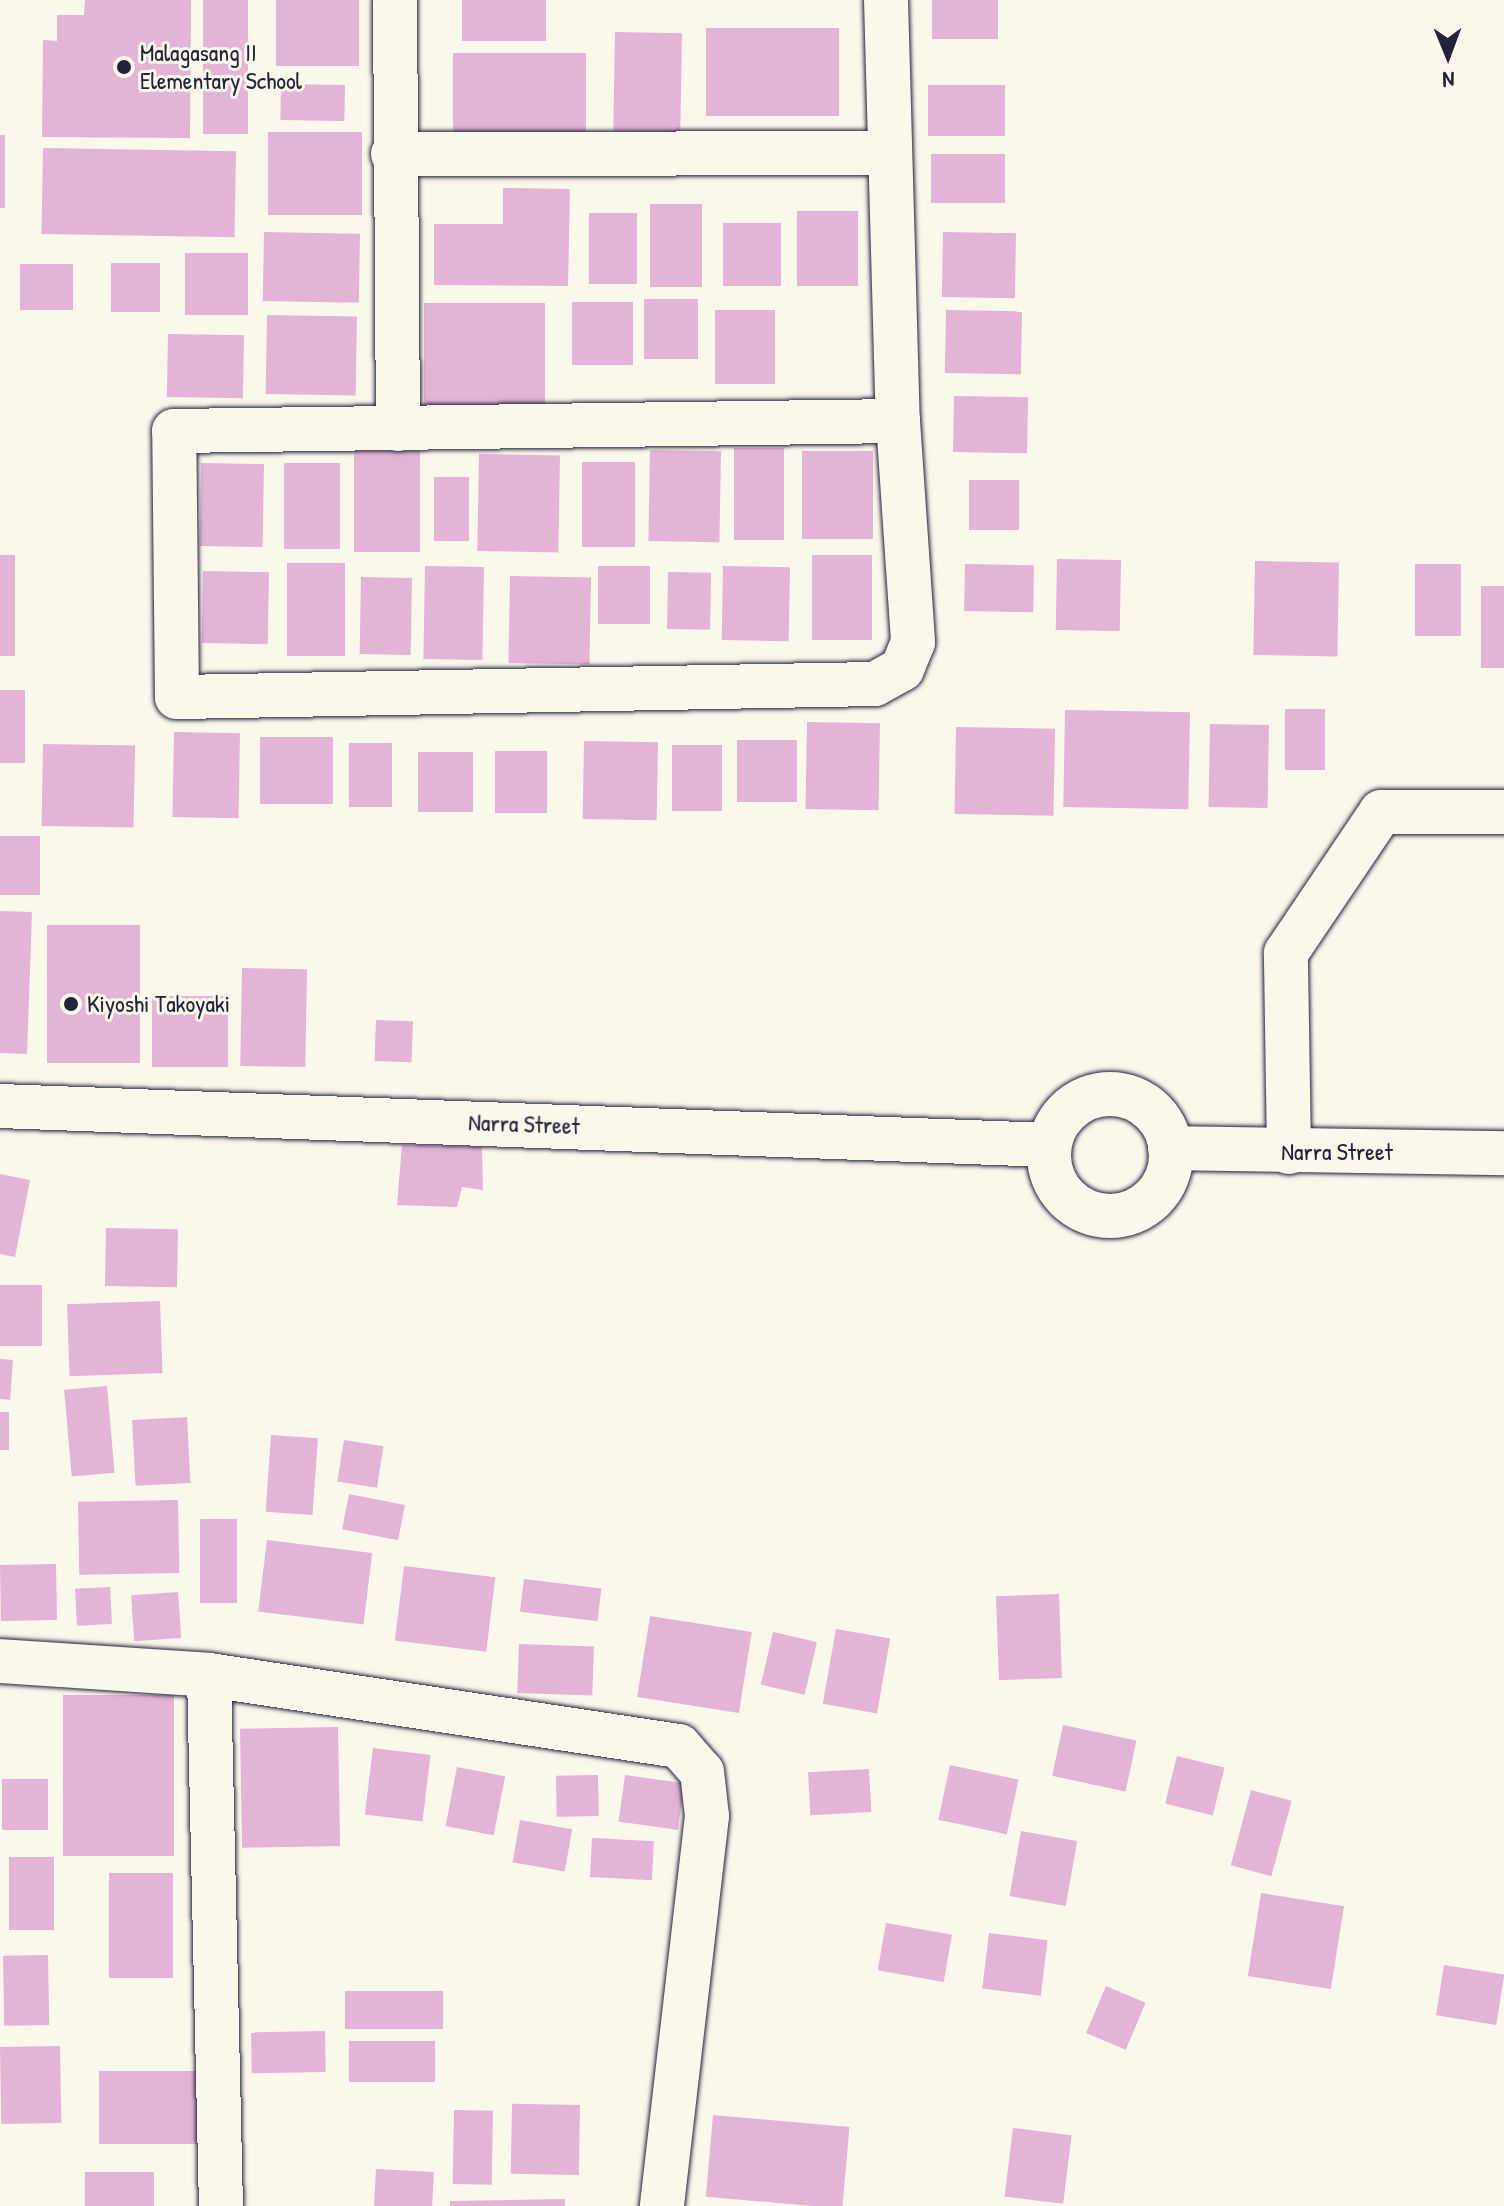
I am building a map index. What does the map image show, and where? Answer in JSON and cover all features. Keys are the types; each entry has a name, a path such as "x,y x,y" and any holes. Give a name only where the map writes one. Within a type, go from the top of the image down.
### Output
{"street":[{"path":"395,0 393,154 398,429"},
{"path":"886,0 898,421 913,642 902,669 875,684 177,697 174,431 898,421"},
{"path":"393,154 889,153"},
{"path":"1289,1152 1286,953 1381,812 1504,812"},
{"path":"1114,1095 1152,1110 1170,1148 1162,1187 1148,1203 1108,1216 1088,1213 1056,1186 1049,1145 1073,1106 1114,1095"},
{"name":"Narra Street","path":"0,1106 1049,1145"},
{"name":"Narra Street","path":"1170,1148 1504,1153"},
{"path":"0,1661 209,1675 679,1746 702,1772 707,1816 662,2206"},
{"path":"209,1675 221,2206"}],"building":[{"path":"85,0 191,0 190,138 42,137 43,40 57,41 57,15 84,15"},
{"path":"203,0 248,0 248,134 203,134"},
{"path":"276,0 359,0 359,66 276,66"},
{"path":"462,0 546,0 546,41 462,41"},
{"path":"932,0 998,0 998,39 932,39"},
{"path":"706,28 839,28 839,116 706,116"},
{"path":"615,32 682,33 680,132 613,131"},
{"path":"453,53 586,53 586,133 453,133"},
{"path":"281,84 345,85 344,121 280,120"},
{"path":"928,85 1005,85 1005,136 928,136"},
{"path":"268,132 362,132 362,215 268,215"},
{"path":"0,135 5,135 5,208 0,208"},
{"path":"43,148 236,151 234,237 41,234"},
{"path":"931,154 1005,154 1005,203 931,203"},
{"path":"503,188 570,189 568,286 434,285 434,224 503,224"},
{"path":"650,204 702,204 702,287 650,287"},
{"path":"797,211 858,211 858,286 797,286"},
{"path":"589,213 637,213 637,284 589,284"},
{"path":"723,223 781,223 781,286 723,286"},
{"path":"264,232 360,234 359,303 263,301"},
{"path":"943,232 1016,233 1015,298 942,297"},
{"path":"185,253 248,253 248,315 185,315"},
{"path":"111,263 160,263 160,312 111,312"},
{"path":"20,264 73,264 73,310 20,310"},
{"path":"644,299 698,299 698,359 644,359"},
{"path":"572,302 633,302 633,365 572,365"},
{"path":"424,303 545,303 545,405 424,405"},
{"path":"715,310 775,310 775,384 715,384"},
{"path":"946,310 1022,311 1021,374 945,373"},
{"path":"267,315 357,317 356,396 266,394"},
{"path":"168,334 244,335 243,398 167,397"},
{"path":"954,396 1028,397 1027,453 953,452"},
{"path":"734,448 784,448 784,540 734,540"},
{"path":"650,450 721,451 719,542 648,541"},
{"path":"354,451 420,451 420,552 354,552"},
{"path":"802,451 873,451 873,539 802,539"},
{"path":"479,454 560,455 558,552 477,551"},
{"path":"582,462 635,462 635,547 582,547"},
{"path":"201,463 264,464 263,547 200,546"},
{"path":"284,463 340,463 340,549 284,549"},
{"path":"434,477 469,477 469,541 434,541"},
{"path":"969,480 1019,480 1019,530 969,530"},
{"path":"0,555 15,555 15,656 0,656"},
{"path":"812,555 872,555 872,640 812,640"},
{"path":"1057,559 1121,560 1120,631 1056,630"},
{"path":"1255,561 1339,562 1337,656 1253,655"},
{"path":"287,563 345,563 345,656 287,656"},
{"path":"965,564 1034,565 1033,612 964,611"},
{"path":"1415,564 1461,564 1461,636 1415,636"},
{"path":"425,566 484,567 482,660 423,659"},
{"path":"598,566 650,566 650,624 598,624"},
{"path":"723,566 790,567 789,641 722,640"},
{"path":"203,571 269,572 268,644 202,643"},
{"path":"668,572 711,573 710,630 667,629"},
{"path":"510,576 591,577 589,664 508,663"},
{"path":"361,577 412,578 411,655 360,654"},
{"path":"1481,586 1504,586 1504,668 1481,668"},
{"path":"0,690 25,690 25,763 0,763"},
{"path":"1285,709 1325,709 1325,770 1285,770"},
{"path":"1065,710 1190,712 1188,809 1063,807"},
{"path":"807,722 880,723 878,810 805,809"},
{"path":"1210,724 1269,725 1268,808 1209,807"},
{"path":"956,727 1055,729 1053,816 954,814"},
{"path":"174,732 240,733 239,818 173,817"},
{"path":"260,737 333,737 333,804 260,804"},
{"path":"737,740 797,740 797,802 737,802"},
{"path":"584,741 658,742 657,820 583,819"},
{"path":"349,743 392,743 392,807 349,807"},
{"path":"43,744 135,746 134,828 42,826"},
{"path":"672,745 722,745 722,811 672,811"},
{"path":"495,751 547,751 547,813 495,813"},
{"path":"418,752 473,752 473,812 418,812"},
{"path":"0,836 40,836 40,895 0,895"},
{"path":"0,911 32,912 27,1054 0,1053"},
{"path":"47,925 140,925 140,1063 47,1063"},
{"path":"242,968 307,969 305,1067 240,1066"},
{"path":"152,996 228,996 228,1067 152,1067"},
{"path":"376,1020 413,1021 412,1062 375,1061"},
{"path":"402,1145 482,1147 483,1190 462,1187 457,1207 397,1205"},
{"path":"0,1174 30,1180 15,1257 0,1254"},
{"path":"106,1228 178,1229 177,1287 105,1286"},
{"path":"0,1285 42,1285 42,1346 0,1346"},
{"path":"160,1301 163,1373 70,1376 67,1304"},
{"path":"0,1359 13,1360 10,1400 0,1399"},
{"path":"107,1386 115,1473 72,1476 64,1390"},
{"path":"0,1412 9,1412 9,1450 0,1450"},
{"path":"187,1417 190,1483 136,1486 132,1420"},
{"path":"271,1435 318,1438 313,1515 266,1512"},
{"path":"344,1440 384,1446 377,1488 337,1481"},
{"path":"349,1494 405,1505 398,1540 342,1529"},
{"path":"178,1500 179,1573 79,1575 78,1502"},
{"path":"200,1519 237,1519 237,1603 200,1603"},
{"path":"267,1540 372,1553 363,1624 258,1611"},
{"path":"56,1564 57,1620 1,1621 0,1565"},
{"path":"404,1566 495,1577 486,1652 395,1640"},
{"path":"524,1579 601,1589 597,1621 520,1612"},
{"path":"110,1587 112,1624 77,1626 75,1589"},
{"path":"178,1592 181,1638 134,1641 131,1595"},
{"path":"1059,1594 1062,1678 999,1680 996,1596"},
{"path":"650,1616 752,1632 739,1713 637,1697"},
{"path":"836,1629 890,1639 877,1713 823,1704"},
{"path":"773,1632 817,1642 805,1695 761,1685"},
{"path":"519,1644 594,1647 592,1696 517,1693"},
{"path":"63,1695 174,1695 174,1856 63,1856"},
{"path":"1063,1725 1136,1741 1126,1791 1052,1776"},
{"path":"338,1727 340,1846 242,1848 240,1729"},
{"path":"373,1748 431,1755 422,1822 365,1815"},
{"path":"1177,1756 1225,1768 1213,1815 1165,1804"},
{"path":"950,1765 1018,1780 1007,1834 938,1820"},
{"path":"457,1767 505,1776 494,1835 446,1826"},
{"path":"869,1769 871,1812 810,1815 808,1772"},
{"path":"598,1775 599,1816 557,1817 556,1776"},
{"path":"625,1775 684,1783 678,1830 618,1822"},
{"path":"2,1779 48,1779 48,1830 2,1830"},
{"path":"1251,1790 1292,1801 1271,1876 1231,1865"},
{"path":"520,1820 572,1829 565,1872 513,1862"},
{"path":"1021,1831 1077,1841 1066,1906 1010,1896"},
{"path":"592,1838 654,1841 652,1880 590,1877"},
{"path":"9,1857 54,1857 54,1930 9,1930"},
{"path":"109,1873 173,1873 173,1978 109,1978"},
{"path":"1261,1893 1344,1906 1331,1989 1248,1976"},
{"path":"886,1923 952,1935 944,1982 878,1970"},
{"path":"989,1933 1048,1940 1041,1996 982,1989"},
{"path":"48,1955 49,2025 4,2026 3,1956"},
{"path":"1444,1965 1504,1975 1496,2025 1436,2015"},
{"path":"1106,1986 1146,2003 1126,2050 1086,2033"},
{"path":"345,1991 443,1991 443,2029 345,2029"},
{"path":"325,2031 326,2072 252,2073 251,2032"},
{"path":"349,2041 435,2041 435,2082 349,2082"},
{"path":"60,2046 61,2123 1,2124 0,2047"},
{"path":"99,2071 200,2071 200,2144 99,2144"},
{"path":"512,2104 580,2105 579,2175 511,2174"},
{"path":"454,2110 493,2111 492,2185 453,2184"},
{"path":"713,2115 849,2127 843,2206 706,2197"},
{"path":"1013,2128 1072,2135 1063,2204 1005,2196"},
{"path":"376,2169 434,2172 432,2206 374,2206"},
{"path":"85,2172 154,2172 154,2206 85,2206"},
{"path":"565,2199 565,2206 450,2206 450,2201"}],"place":[{"name":"Malagasang II Elementary School","path":"124,67"},
{"name":"Kiyoshi Takoyaki","path":"71,1004"}]}
